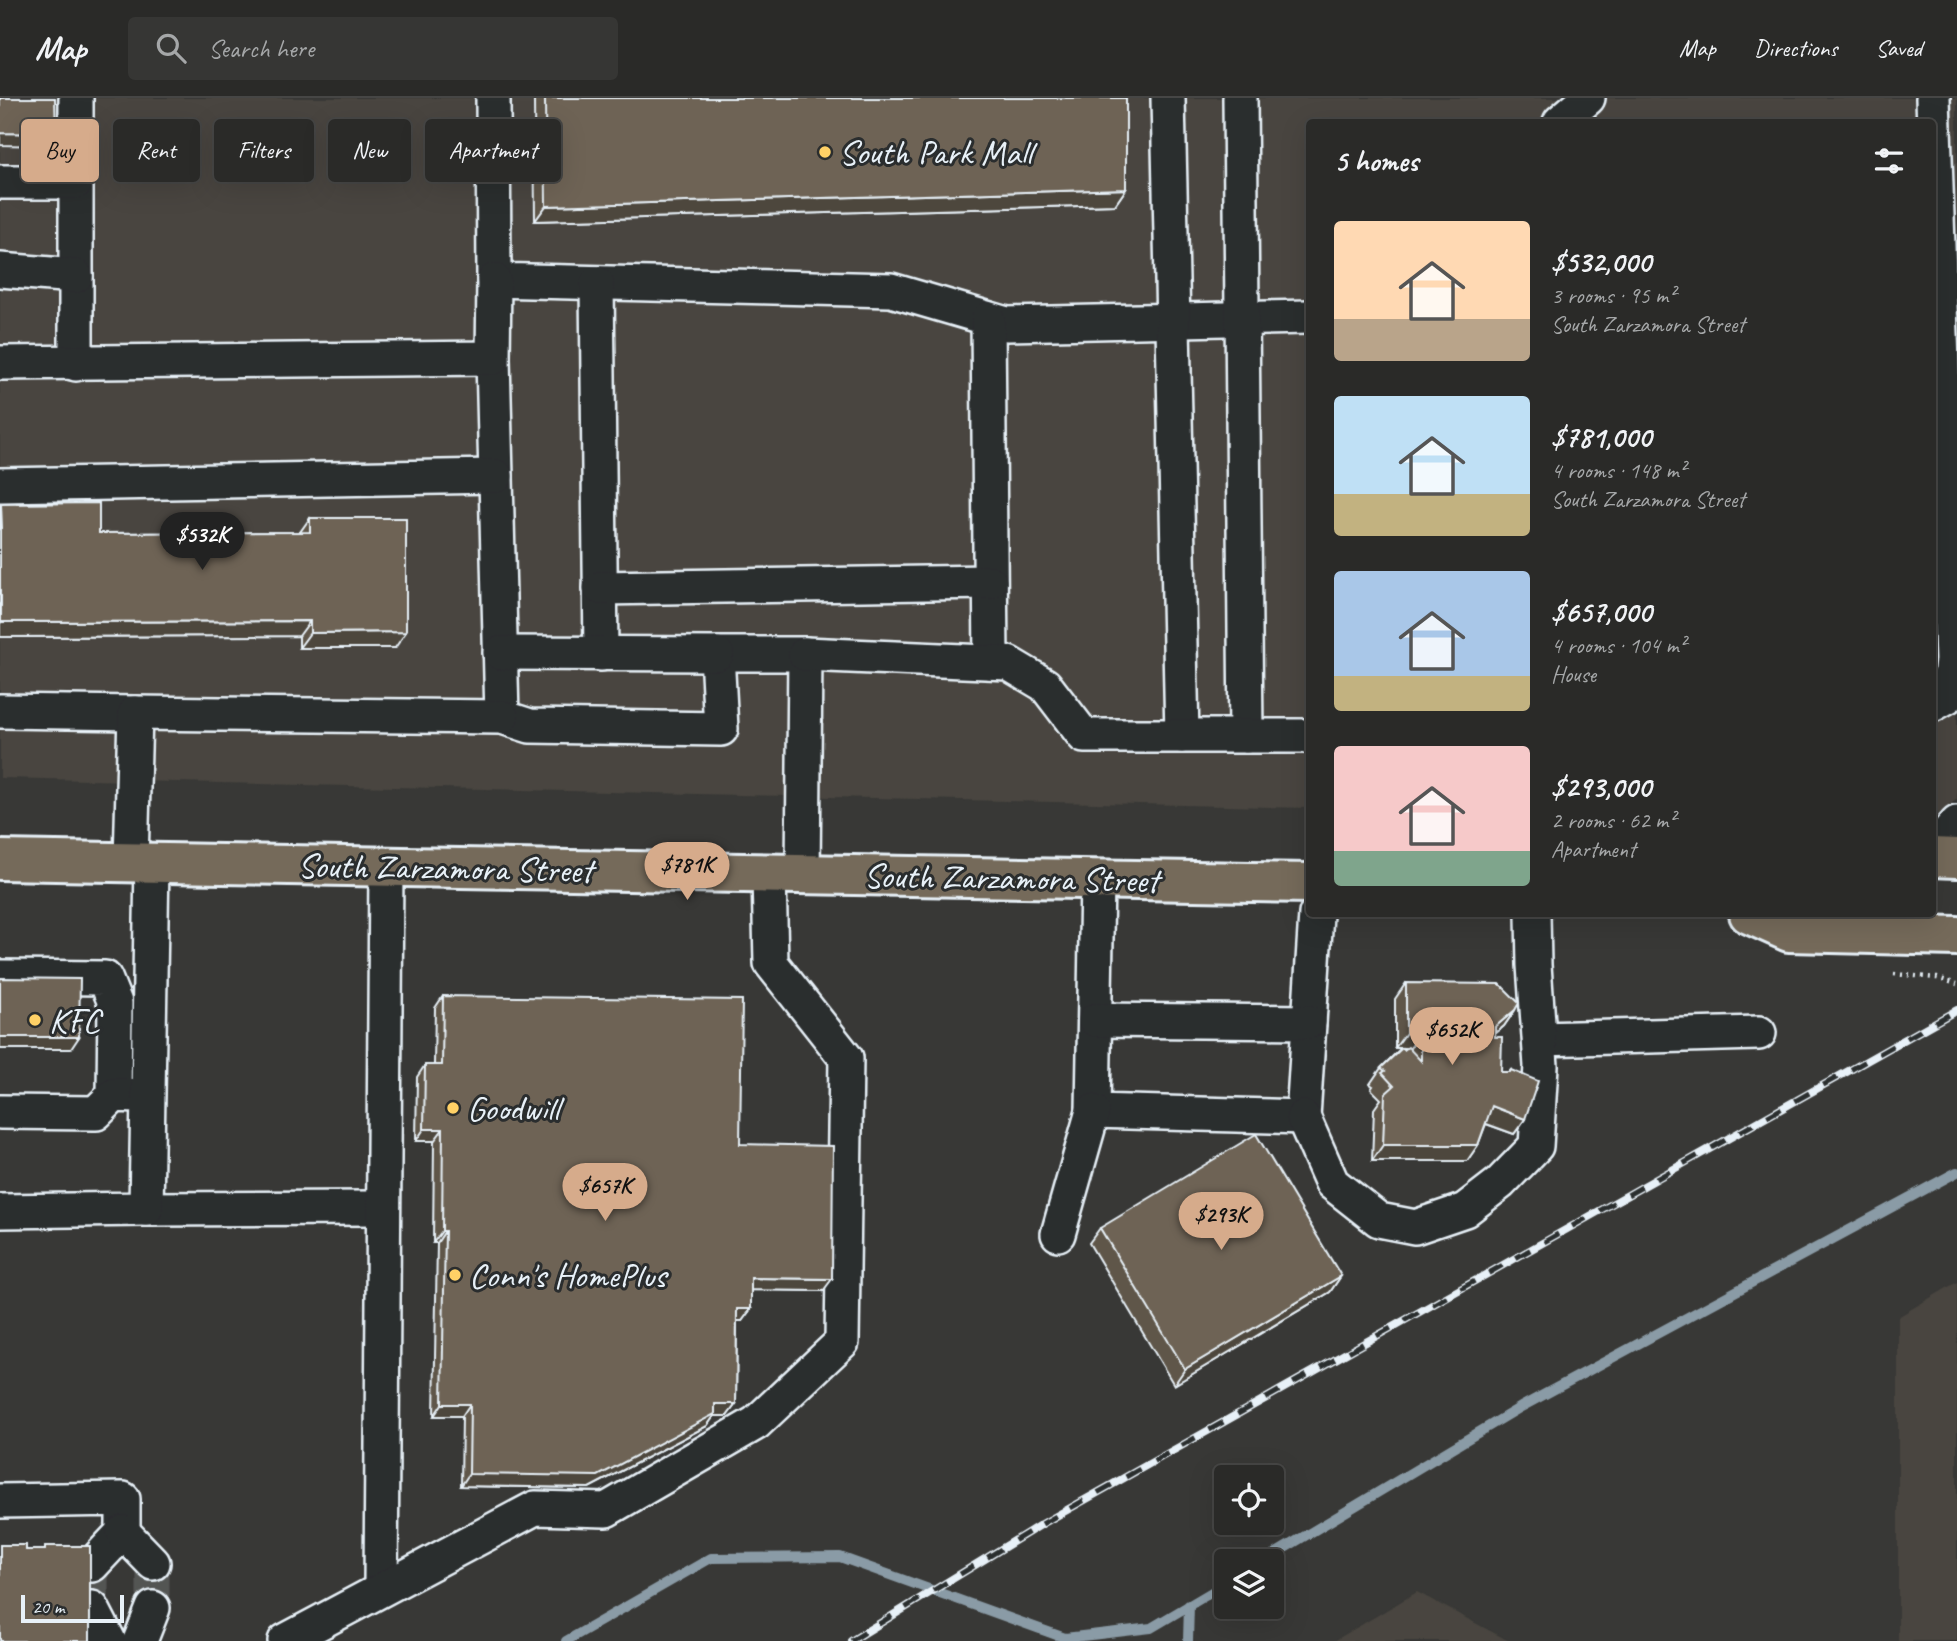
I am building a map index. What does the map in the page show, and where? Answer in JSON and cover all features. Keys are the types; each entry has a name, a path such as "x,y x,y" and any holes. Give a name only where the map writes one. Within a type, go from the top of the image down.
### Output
{"main road":[{"path":"1936,855 1957,858"},
{"name":"South Zarzamora Street","path":"0,860 1306,883"},
{"path":"1756,917 1789,932 1957,936"}],"lane":[{"path":"76,98 76,119"},
{"path":"493,98 493,358 502,717"},
{"path":"1168,98 1182,736"},
{"path":"1240,98 1246,736"},
{"path":"1564,119 1588,98"},
{"path":"1933,98 1935,119"},
{"path":"1936,140 1950,335 1952,660 1948,696 1936,703"},
{"path":"0,182 21,182"},
{"path":"76,182 76,364"},
{"path":"0,270 76,276"},
{"path":"494,280 891,290 1007,324 1306,317"},
{"path":"597,283 601,654"},
{"path":"988,319 991,662"},
{"path":"0,363 493,358"},
{"path":"0,485 496,476"},
{"path":"600,588 990,582"},
{"path":"500,653 806,654 1008,663 1045,685 1084,736 1306,736"},
{"path":"0,711 502,717 530,726 720,729 717,654"},
{"path":"285,1641 535,1508 606,1510 755,1423 842,1342 846,1058 771,963 786,874 806,654"},
{"path":"135,713 149,1096 146,1209"},
{"path":"1936,850 1957,823"},
{"path":"381,1589 386,867"},
{"path":"1058,1234 1093,1111 1097,880"},
{"path":"1316,917 1303,1117 1332,1183 1378,1220 1415,1227 1465,1210 1500,1183 1536,1146 1541,1066 1533,917"},
{"path":"0,976 105,978 115,1003 114,1095 96,1113 0,1112"},
{"path":"1095,1020 1309,1022"},
{"path":"1540,1039 1759,1033"},
{"path":"114,1095 149,1096"},
{"path":"1093,1111 1303,1117"},
{"path":"0,1211 383,1208"},
{"path":"0,1501 123,1499 123,1532 123,1564 123,1532"},
{"path":"109,1641 123,1608"},
{"path":"119,1641 123,1608"},
{"path":"123,1608 131,1641"},
{"path":"123,1608 140,1641"}],"path":[{"path":"1891,974 1937,978 1957,984"}],"shaded area":[{"path":"0,98 1957,98 1957,799 1936,816 1936,119 1306,119 1306,808 0,778"},
{"path":"1957,1282 1957,1641 1898,1641 1898,1317"},
{"path":"1417,1592 1509,1641 1334,1641"}],"building":[{"path":"0,98 55,98 56,119 21,119 21,133 0,133"},
{"name":"South Park Mall","path":"545,98 1126,98 1126,189 546,206 546,182 561,182 561,119 545,119"},
{"path":"99,503 99,533 310,532 310,518 406,518 406,632 310,633 310,621 1,622 1,504"},
{"name":"KFC","path":"0,978 80,979 79,1037 0,1037"},
{"path":"1406,983 1500,984 1519,1003 1515,1010 1495,1027 1495,1037 1502,1037 1501,1072 1511,1070 1538,1081 1525,1119 1492,1106 1478,1145 1383,1145 1385,1094 1394,1086 1382,1073 1385,1071 1381,1068 1402,1048 1404,1050 1408,1047 1421,1061 1421,1033 1406,1033"},
{"path":"443,996 742,1000 740,1144 833,1146 832,1279 751,1278 751,1309 737,1309 736,1404 715,1404 715,1414 598,1476 469,1474 470,1404 442,1404 445,1231 442,1231 443,1129 424,1129 425,1065 442,1065"},
{"path":"1256,1134 1341,1276 1185,1369 1100,1228"},
{"path":"0,1545 26,1545 26,1550 45,1550 45,1546 90,1546 90,1641 0,1641"}],"waterway":[{"path":"1283,1549 1521,1407 1957,1172"},
{"path":"566,1641 711,1558 840,1557 1065,1638 1151,1628 1214,1591"},
{"path":"1188,1641 1189,1605"}],"tunnel":[{"path":"153,1563 153,1608"},
{"path":"92,1565 92,1608"}],"railway":[{"path":"851,1641 1042,1524 1957,1010"}],"place":[{"name":"South Park Mall","path":"825,152"},
{"name":"KFC","path":"35,1020"},
{"name":"Goodwill","path":"453,1108"},
{"name":"Conn's HomePlus","path":"455,1275"}]}
